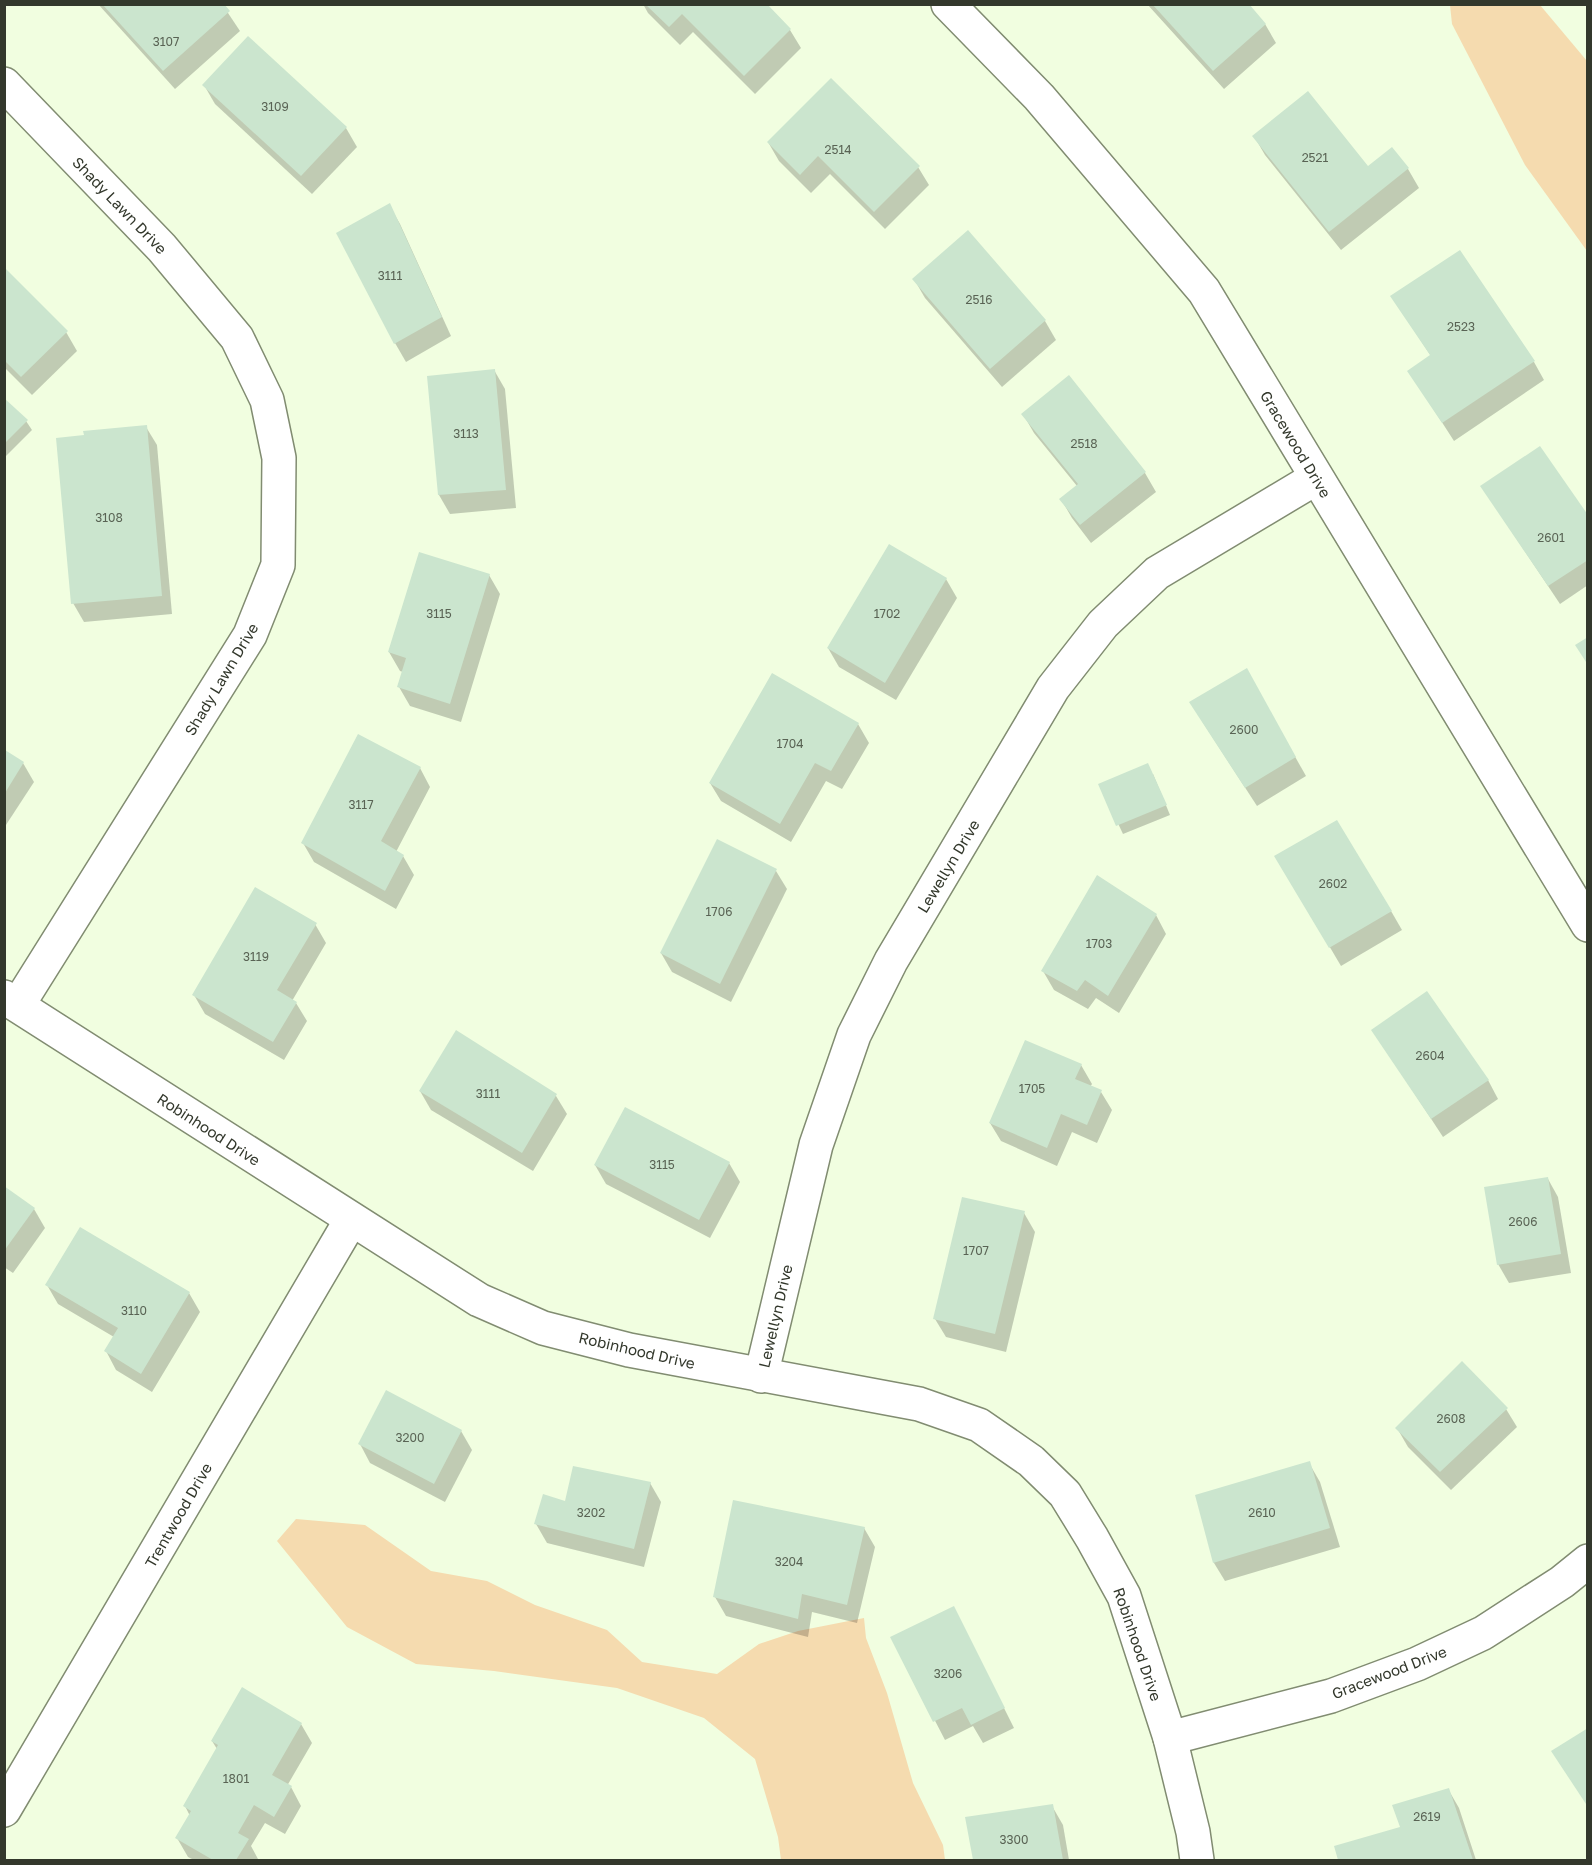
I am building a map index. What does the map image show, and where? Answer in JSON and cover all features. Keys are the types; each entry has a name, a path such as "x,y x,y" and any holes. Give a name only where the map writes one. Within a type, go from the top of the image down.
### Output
{"street":[{"name":"Gracewood Drive","path":"948,4 1039,98 1204,291 1587,926"},
{"name":"Shady Lawn Drive","path":"4,84 162,248 237,338 267,400 279,458 278,565 250,634 11,1001"},
{"name":"Lewellyn Drive","path":"761,1376 816,1145 854,1035 891,961 1053,688 1103,624 1157,573 1316,478"},
{"name":"Robinhood Drive","path":"11,1001 479,1300 543,1328 628,1350 919,1404 979,1425 1031,1461 1065,1494 1124,1596 1170,1738 1193,1833 1197,1860"},
{"name":"Trentwood Drive","path":"4,1810 351,1220"},
{"name":"Gracewood Drive","path":"1170,1738 1331,1696 1417,1664 1483,1633 1562,1582 1587,1561"}],"shaded area":[{"path":"1450,5 1540,5 1587,61 1587,251 1525,165 1452,24"},
{"path":"296,1519 365,1525 431,1571 487,1581 535,1605 607,1630 642,1662 717,1674 759,1644 798,1631 864,1618 866,1638 887,1693 913,1783 943,1845 945,1860 781,1860 778,1837 755,1759 704,1718 617,1688 494,1671 416,1664 347,1627 277,1541"}],"building":[{"path":"102,4 224,4 230,11 163,71"},
{"path":"645,4 767,4 791,29 744,76 682,14 669,27"},
{"path":"1152,4 1249,4 1266,24 1213,71"},
{"path":"248,36 347,127 301,176 202,85"},
{"path":"831,78 920,166 874,212 818,156 800,175 767,142"},
{"path":"1308,91 1368,166 1392,147 1409,168 1329,232 1252,136"},
{"path":"390,203 442,317 394,344 336,233"},
{"path":"968,230 1046,320 990,369 912,279"},
{"path":"1460,250 1535,361 1442,423 1407,371 1430,355 1390,296"},
{"path":"4,267 68,331 21,377 4,360"},
{"path":"495,369 506,490 438,495 427,376"},
{"path":"1069,375 1146,472 1080,525 1059,499 1078,484 1021,414"},
{"path":"4,398 28,420 4,444"},
{"path":"147,425 162,596 71,604 56,438 84,435 83,431"},
{"path":"1540,446 1588,515 1588,560 1548,586 1480,486"},
{"path":"889,544 947,578 885,683 827,648"},
{"path":"419,552 490,574 450,704 397,687 406,658 388,652"},
{"path":"1588,637 1588,665 1575,645"},
{"path":"1247,668 1296,757 1245,788 1189,702"},
{"path":"772,673 859,723 831,771 815,763 780,824 709,783"},
{"path":"358,734 421,767 381,841 404,855 385,891 301,843"},
{"path":"5,750 24,762 5,793"},
{"path":"1148,763 1167,805 1116,826 1098,784"},
{"path":"1337,820 1392,911 1329,948 1274,856"},
{"path":"717,839 777,869 720,984 660,953"},
{"path":"1097,875 1157,914 1108,996 1085,980 1077,991 1041,971"},
{"path":"255,887 317,923 277,990 297,1002 273,1042 192,995"},
{"path":"1427,991 1489,1080 1431,1119 1371,1030"},
{"path":"456,1030 557,1094 522,1153 419,1091"},
{"path":"1025,1040 1082,1064 1075,1079 1102,1090 1087,1125 1061,1114 1047,1148 989,1123"},
{"path":"625,1107 730,1162 699,1220 594,1165"},
{"path":"1548,1177 1561,1254 1497,1265 1484,1187"},
{"path":"4,1186 35,1208 4,1251"},
{"path":"962,1197 1025,1211 995,1334 933,1319"},
{"path":"80,1227 190,1292 141,1374 104,1351 118,1328 45,1285"},
{"path":"1462,1361 1508,1408 1440,1472 1395,1428"},
{"path":"386,1390 462,1430 434,1484 358,1444"},
{"path":"1310,1461 1330,1528 1213,1563 1195,1495"},
{"path":"573,1466 651,1482 634,1549 534,1524 543,1494 565,1501"},
{"path":"733,1500 865,1527 847,1605 802,1594 798,1619 713,1597"},
{"path":"954,1606 1005,1708 971,1725 962,1708 933,1722 890,1637"},
{"path":"242,1687 302,1723 272,1775 292,1786 274,1817 254,1805 238,1833 249,1839 236,1860 213,1860 175,1838 191,1811 183,1806 218,1745 211,1741"},
{"path":"1588,1728 1588,1807 1551,1751"},
{"path":"1449,1788 1473,1860 1338,1860 1334,1846 1400,1827 1392,1805"},
{"path":"1053,1804 1063,1860 973,1860 965,1817"}]}
